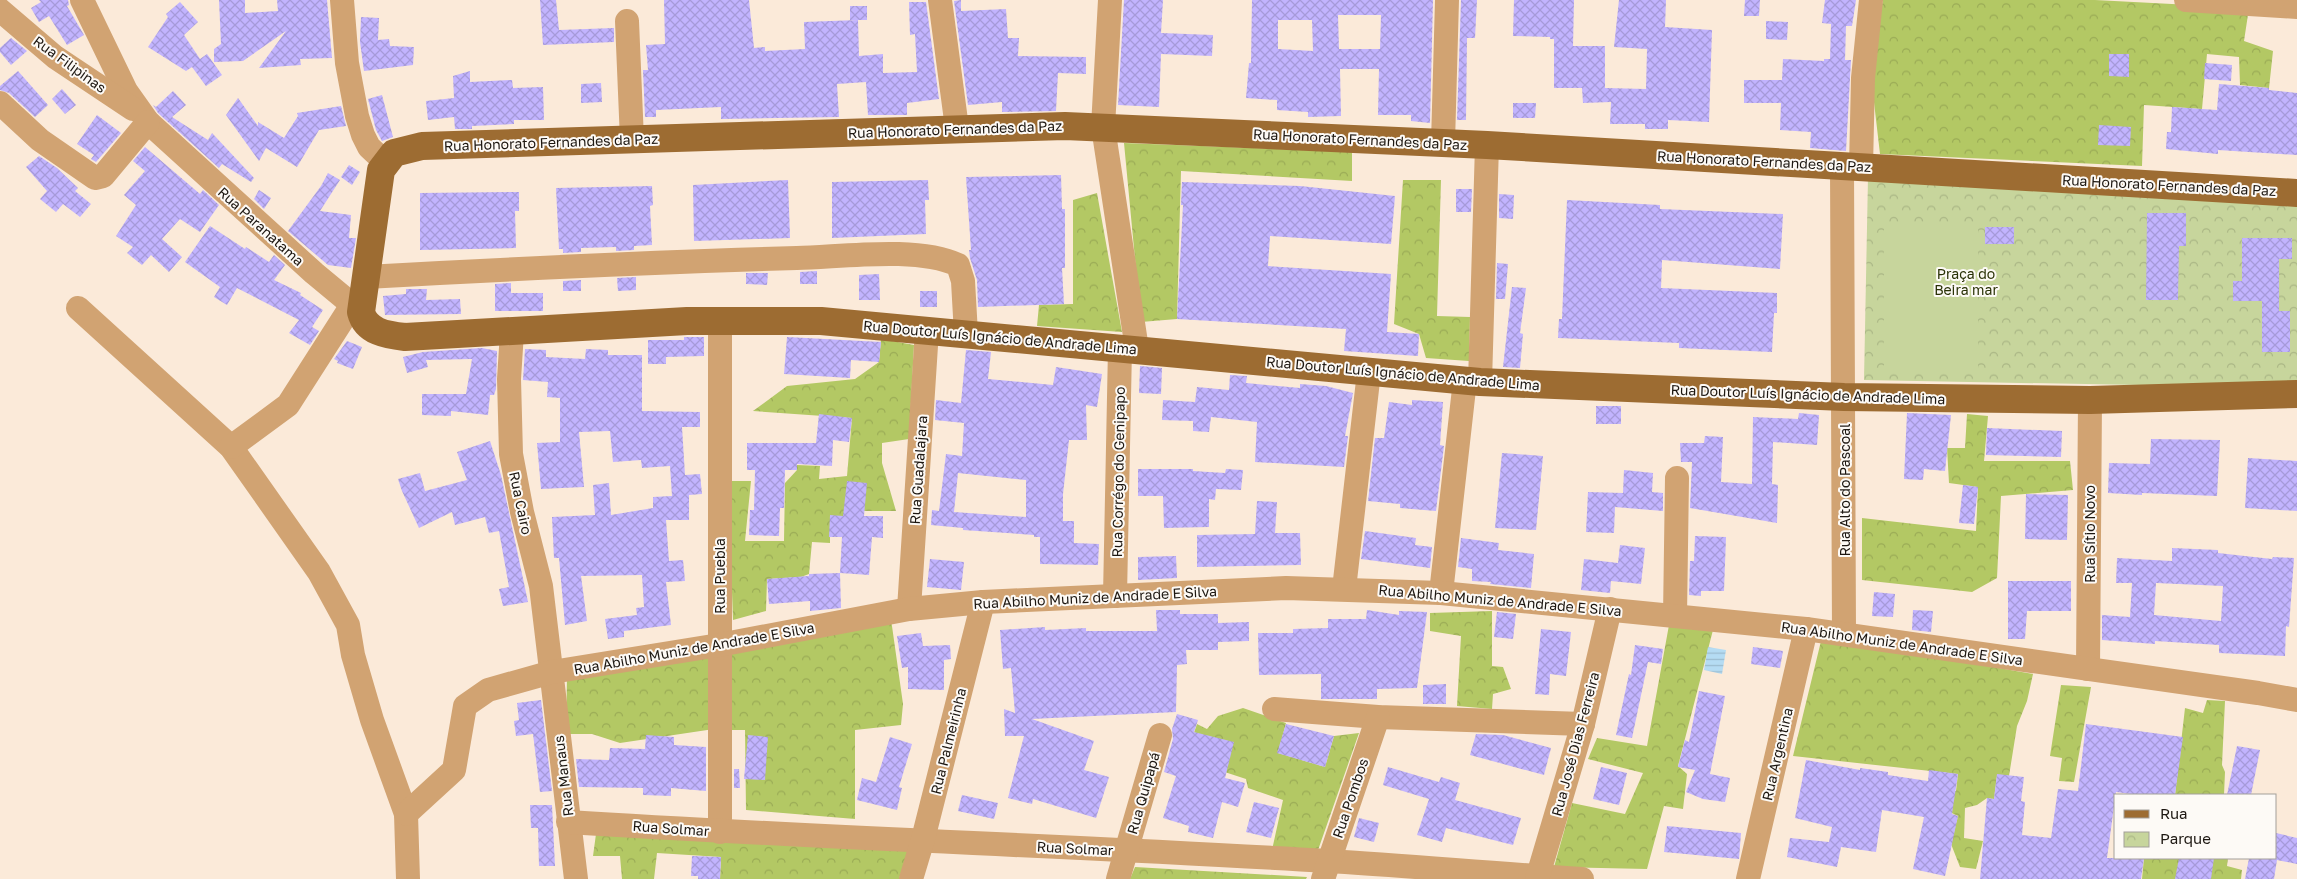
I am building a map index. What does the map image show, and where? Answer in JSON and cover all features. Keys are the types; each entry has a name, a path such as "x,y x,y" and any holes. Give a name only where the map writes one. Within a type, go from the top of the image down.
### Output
{"main road":[{"name":"Rua Honorato Fernandes da Paz","path":"386,163 394,153 422,146 957,128 1103,127 1487,145 2297,193"},
{"path":"356,308 366,276 380,179 386,163"},
{"name":"Rua Paranatama","path":"356,308 366,324 377,331 389,335 404,337 512,332"},
{"name":"Rua Doutor Luís Ignácio de Andrade Lima","path":"512,332 720,320 821,321 1472,381 1844,397 2090,400 2297,394"}],"street":[{"name":"Rua Paranatama","path":"82,0 126,91 145,119 314,274 356,308"},
{"path":"342,0 347,63 363,135 369,147 386,163"},
{"path":"940,0 957,128"},
{"name":"Rua Corrégo do Genipapo","path":"1110,0 1103,127 1129,349 1115,596"},
{"path":"1443,143 1447,0"},
{"name":"Rua Alto do Pascoal","path":"1844,633 1844,397 1851,166 1871,0"},
{"path":"2186,0 2297,7"},
{"name":"Rua Filipinas","path":"0,10 55,57 145,119"},
{"path":"627,21 632,140"},
{"path":"0,104 40,140 95,178 103,176 145,119"},
{"path":"1440,593 1472,381 1487,145"},
{"path":"366,276 652,262 884,255 927,256 947,260 958,265 962,281 966,334"},
{"path":"78,308 231,447 319,572 348,626 353,655 372,720 406,814 408,879"},
{"path":"231,447 288,405 356,308"},
{"name":"Rua Puebla","path":"720,320 720,832"},
{"name":"Rua Guadalajara","path":"909,609 927,330"},
{"name":"Rua Cairo","path":"512,332 509,379 510,454 522,512 541,586 552,672"},
{"path":"1344,589 1369,372"},
{"name":"Rua Sítio Novo","path":"2088,669 2090,400"},
{"path":"1675,616 1677,478"},
{"name":"Rua Abilho Muniz de Andrade E Silva","path":"406,814 454,770 465,706 488,690 552,672 719,645 909,609 983,602 1286,588 1440,593 1844,633 2258,692 2297,700"},
{"name":"Rua Palmeirinha","path":"911,879 924,839 983,602"},
{"name":"Rua José Dias Ferreira","path":"1538,878 1583,724 1610,609"},
{"name":"Rua Argentina","path":"1748,879 1806,629"},
{"name":"Rua Manaus","path":"552,672 576,879"},
{"path":"1274,709 1378,717 1583,724"},
{"name":"Rua Pombos","path":"1326,870 1378,717"},
{"name":"Rua Quipapá","path":"1118,879 1160,735"},
{"name":"Rua Solmar","path":"568,822 720,832 924,839 1127,851 1326,870 1582,879"}],"green space":[{"path":"1883,0 2095,0 2249,8 2244,41 2273,51 2269,88 2240,85 2239,57 2207,54 2202,109 2144,105 2142,166 1880,154 1872,85 1878,24"},
{"path":"1124,143 1352,152 1352,181 1181,171 1177,319 1141,322"},
{"name":"Praça do Beira mar","path":"1868,177 2297,196 2297,388 1864,380"},
{"path":"1403,180 1441,180 1437,316 1470,317 1469,361 1426,358 1419,334 1394,324"},
{"path":"1097,193 1122,332 1037,326 1039,305 1073,304 1073,200"},
{"path":"1884,226 1978,226 1978,373 1884,373"},
{"path":"881,339 914,345 909,439 882,443 882,463 896,511 864,511 845,516 830,516 830,543 812,542 809,574 801,577 767,579 766,611 733,620 728,481 751,481 745,541 784,541 785,483 797,470 797,465 820,466 819,479 847,476 852,418 753,411 787,386 855,379 879,362"},
{"path":"1967,414 1988,416 1984,461 2070,461 2073,490 2001,496 1997,578 1972,592 1862,580 1862,518 1976,531 1978,487 1949,483 1947,448 1965,448"},
{"path":"1492,611 1492,666 1503,667 1511,689 1493,694 1492,709 1457,706 1461,636 1430,631 1430,613"},
{"path":"891,619 903,704 901,725 855,730 855,819 746,810 745,730 724,730 726,650"},
{"path":"1669,625 1713,630 1678,766 1687,774 1683,809 1664,806 1647,869 1554,867 1572,803 1625,814 1643,773 1588,759 1597,738 1647,746"},
{"path":"1822,637 2033,674 2027,701 2017,726 2009,776 1997,775 1994,799 1987,798 1977,805 1965,808 1964,838 1983,841 1976,869 1960,867 1951,844 1958,816 1941,808 1944,793 1956,791 1958,774 1793,756"},
{"path":"713,654 714,729 620,743 592,734 566,734 567,677"},
{"path":"2061,685 2091,687 2074,782 2059,781 2062,758 2050,756"},
{"path":"2207,700 2225,701 2222,765 2225,772 2224,794 2175,794 2185,708 2203,713"},
{"path":"1243,708 1286,723 1278,753 1325,767 1334,736 1359,733 1317,853 1272,850 1283,800 1248,788 1246,779 1185,759 1197,724 1207,729 1218,716"},
{"path":"596,834 909,848 899,879 720,879 721,857 657,853 654,879 622,879 620,856 593,856"},
{"path":"2144,859 2228,859 2227,866 2242,870 2241,879 2142,879"},
{"path":"1135,867 1307,877 1306,879 1130,879"}],"water":[{"path":"1708,647 1726,650 1722,674 1704,670"}],"building":[{"path":"39,0 68,0 69,5 67,6 84,35 67,45 49,16 39,22 31,8 41,2"},
{"path":"219,0 245,0 245,13 278,11 277,0 327,0 332,58 300,59 301,65 259,68 286,31 243,61 214,62 214,49 221,44"},
{"path":"540,0 556,0 559,30 614,28 614,42 543,45"},
{"path":"664,0 749,0 754,48 765,47 765,51 805,49 804,22 858,20 859,56 883,54 883,73 917,72 915,34 910,35 909,2 926,2 939,99 907,103 907,115 868,115 866,82 837,84 839,117 721,119 721,107 656,110 656,117 645,117 643,70 648,70 646,45 665,44"},
{"path":"961,0 961,11 1006,9 1008,38 1019,38 1018,56 1086,57 1086,74 1058,73 1056,111 1002,112 1002,102 968,105 954,1"},
{"path":"1124,0 1163,0 1161,33 1213,35 1212,56 1161,54 1159,107 1118,105"},
{"path":"1252,0 1433,0 1430,123 1411,121 1411,115 1378,115 1379,69 1340,69 1341,116 1308,117 1308,112 1277,110 1277,100 1246,98 1249,63 1251,63","holes":["1338,15 1381,15 1380,49 1339,49","1278,20 1312,20 1313,51 1278,49"]},
{"path":"1461,0 1477,0 1475,38 1467,38 1466,120 1457,120"},
{"path":"1514,0 1574,0 1573,46 1605,46 1605,88 1646,89 1647,49 1614,47 1619,0 1666,0 1665,27 1712,30 1709,122 1668,120 1668,129 1645,129 1645,124 1610,124 1611,102 1583,103 1582,88 1554,88 1554,39 1550,39 1550,37 1513,36"},
{"path":"1745,0 1760,0 1759,16 1744,16"},
{"path":"1825,0 1856,0 1852,26 1846,26 1845,60 1851,60 1846,151 1810,148 1811,132 1780,130 1781,103 1744,103 1744,80 1782,80 1783,59 1824,61 1824,59 1830,59 1831,24 1822,23"},
{"path":"180,2 198,22 184,35 200,59 207,54 222,75 206,86 192,67 186,71 148,47 168,17 166,14"},
{"path":"850,6 867,6 867,20 850,20"},
{"path":"361,17 379,18 378,40 389,39 390,46 414,47 413,65 364,71 360,42"},
{"path":"1766,21 1788,22 1787,40 1766,39"},
{"path":"11,38 27,51 11,65 0,52 0,48"},
{"path":"2109,54 2129,54 2129,77 2109,76"},
{"path":"2205,63 2232,65 2231,81 2204,79"},
{"path":"18,71 48,105 35,117 9,93 0,90 0,86"},
{"path":"470,71 470,82 512,80 513,88 543,87 544,120 514,120 514,124 472,126 472,129 455,129 454,117 428,120 426,101 454,98 453,76"},
{"path":"601,83 602,102 581,103 581,84"},
{"path":"2219,84 2269,88 2269,90 2297,93 2297,155 2218,150 2218,154 2166,149 2167,132 2171,132 2172,107 2217,110"},
{"path":"62,89 76,105 65,114 52,99"},
{"path":"173,91 186,105 172,117 208,140 212,133 254,178 251,182 222,164 219,168 158,113 153,105 156,107"},
{"path":"382,95 393,137 382,141 376,130 368,99"},
{"path":"238,98 258,126 258,122 284,138 298,116 297,113 341,106 346,126 319,130 297,167 266,148 259,161 226,115"},
{"path":"1513,103 1536,103 1535,118 1513,118"},
{"path":"97,115 121,133 96,162 91,159 94,155 77,144"},
{"path":"2099,125 2131,127 2130,146 2098,145"},
{"path":"145,147 200,194 203,190 219,205 200,232 180,219 162,239 182,257 169,272 151,255 142,265 127,253 133,247 116,236 136,205 124,195 145,171 133,161"},
{"path":"39,156 57,168 78,188 75,191 91,204 80,217 63,204 56,212 40,199 47,191 26,167"},
{"path":"349,165 360,172 352,185 341,177"},
{"path":"328,173 340,180 320,211 351,215 349,238 356,238 351,268 328,265 288,231 321,186"},
{"path":"1061,175 1062,209 1065,209 1065,268 1062,268 1064,304 978,307 977,280 969,250 971,250 966,177"},
{"path":"788,180 790,238 694,241 693,185"},
{"path":"928,180 929,200 925,200 926,234 832,238 832,182"},
{"path":"1182,182 1300,186 1395,196 1391,244 1270,236 1268,266 1391,274 1387,332 1419,334 1418,356 1344,351 1346,329 1177,319 1183,205 1181,205"},
{"path":"652,186 653,205 650,206 652,245 634,246 634,250 616,251 616,247 581,248 581,252 563,253 563,249 559,249 556,188"},
{"path":"1456,189 1472,189 1471,212 1456,212"},
{"path":"259,190 271,198 264,209 254,199"},
{"path":"519,192 519,211 515,211 516,248 420,250 420,193"},
{"path":"1499,194 1514,195 1513,219 1499,218"},
{"path":"1567,200 1660,205 1660,209 1783,214 1780,269 1662,260 1661,288 1777,293 1777,313 1774,313 1772,352 1679,348 1679,343 1558,338 1559,319 1562,319"},
{"path":"2147,213 2186,213 2186,246 2179,246 2178,300 2146,300"},
{"path":"210,226 269,262 274,255 285,265 274,280 301,293 300,295 323,310 312,327 319,331 310,345 289,333 299,320 237,288 227,305 214,297 220,287 185,262"},
{"path":"1985,227 2014,227 2014,244 1985,244"},
{"path":"2242,238 2292,238 2292,259 2279,259 2279,311 2290,311 2290,352 2262,352 2262,301 2233,301 2233,281 2242,281"},
{"path":"1497,263 1508,264 1505,299 1496,299"},
{"path":"817,271 817,284 800,284 800,272"},
{"path":"746,273 768,273 767,285 746,284"},
{"path":"879,274 880,300 859,300 859,275"},
{"path":"636,277 636,290 618,291 617,278"},
{"path":"581,280 581,291 563,291 563,281"},
{"path":"511,283 511,293 543,293 543,311 495,311 495,284"},
{"path":"1512,287 1526,288 1520,333 1523,334 1520,368 1503,367"},
{"path":"406,289 427,289 426,300 460,299 461,314 385,315 383,296 406,294"},
{"path":"920,291 937,291 937,307 920,307"},
{"path":"684,337 704,337 704,356 666,357 666,364 648,364 648,340 684,340"},
{"path":"787,337 881,342 879,362 851,360 850,378 784,374"},
{"path":"347,341 362,347 353,369 337,363 338,361 334,359"},
{"path":"482,348 497,351 496,389 494,395 490,395 488,415 451,411 451,416 422,415 422,394 466,394 472,359 426,360 428,367 407,373 403,357 423,352"},
{"path":"525,349 546,350 546,357 585,359 586,349 608,350 608,355 642,355 642,411 700,412 700,427 682,427 685,475 700,474 702,494 689,495 689,520 666,520 669,561 683,560 685,581 666,582 671,625 624,631 624,637 608,639 605,619 637,615 636,608 644,607 642,575 581,576 587,621 565,625 559,558 554,558 552,517 595,515 593,485 609,483 611,515 653,508 653,497 672,496 670,466 642,468 641,460 613,462 610,431 579,432 584,487 541,489 537,443 560,442 560,398 547,397 548,382 523,380"},
{"path":"966,350 991,352 988,379 1053,385 1056,367 1102,374 1097,407 1086,405 1087,440 1069,440 1063,494 1063,521 1074,521 1074,543 1099,544 1098,565 1040,564 1040,537 1034,537 1034,535 963,530 963,528 931,525 932,510 939,511 946,454 962,456 964,423 935,420 936,400 961,403","holes":["958,473 1026,480 1026,517 954,512"]},
{"path":"1140,366 1162,368 1161,394 1139,393"},
{"path":"1230,375 1247,376 1246,383 1300,388 1300,384 1326,386 1353,393 1345,436 1348,436 1344,467 1255,462 1257,422 1211,417 1209,432 1193,431 1193,421 1162,420 1163,400 1195,402 1197,387 1229,390"},
{"path":"1412,400 1443,402 1440,445 1444,446 1436,511 1400,508 1400,504 1368,501 1375,438 1384,438 1389,402 1412,405"},
{"path":"1596,406 1621,406 1621,424 1596,424"},
{"path":"1799,413 1819,415 1817,445 1773,442 1772,484 1778,485 1777,523 1690,508 1692,462 1681,462 1680,443 1704,443 1705,436 1723,437 1721,482 1752,484 1753,417 1798,419"},
{"path":"1907,413 1951,415 1945,471 1924,469 1923,480 1904,479"},
{"path":"819,414 852,418 849,442 833,440 832,466 797,464 797,470 785,470 784,508 780,508 779,536 749,535 750,510 754,510 755,470 747,470 747,443 816,443"},
{"path":"1987,428 2062,431 2061,457 1986,455"},
{"path":"2151,439 2220,440 2217,496 2108,493 2109,463 2150,464"},
{"path":"490,441 501,475 528,602 503,606 499,589 509,587 499,531 489,533 485,517 455,525 452,512 419,528 398,479 420,473 425,491 467,480 457,452"},
{"path":"1502,453 1543,456 1536,530 1495,528"},
{"path":"2248,458 2297,461 2297,511 2245,508"},
{"path":"1138,469 1193,469 1193,471 1225,473 1226,469 1243,470 1241,490 1216,489 1215,500 1209,499 1209,527 1164,528 1163,496 1138,496"},
{"path":"1624,470 1653,473 1652,492 1663,493 1663,511 1615,507 1614,533 1586,532 1588,492 1623,493"},
{"path":"847,481 867,483 864,516 883,516 883,538 872,537 869,575 840,573 842,537 829,537 830,515 843,516"},
{"path":"1963,485 1978,487 1974,524 1959,523"},
{"path":"2026,494 2068,495 2067,540 2025,539"},
{"path":"1257,501 1277,502 1275,533 1300,533 1301,565 1197,567 1197,535 1255,534"},
{"path":"1365,531 1416,538 1415,545 1432,547 1430,568 1361,559"},
{"path":"1695,536 1726,537 1724,591 1701,591 1701,596 1689,595 1690,561 1694,561"},
{"path":"1461,538 1499,543 1498,550 1534,554 1531,588 1472,581 1472,569 1458,567"},
{"path":"1620,545 1645,548 1641,584 1611,581 1610,593 1581,590 1584,559 1618,563"},
{"path":"2172,548 2218,550 2218,553 2272,559 2273,557 2294,558 2289,627 2286,626 2285,656 2219,653 2219,645 2155,641 2155,644 2102,640 2102,615 2130,617 2132,583 2116,583 2117,558 2172,561","holes":["2156,583 2223,586 2221,621 2154,615"]},
{"path":"1176,556 1177,578 1138,580 1138,557"},
{"path":"930,559 964,562 961,590 927,587"},
{"path":"840,573 841,608 810,611 810,601 769,604 767,579 809,576 809,574"},
{"path":"2008,581 2071,581 2071,611 2027,611 2025,639 2008,639"},
{"path":"1874,592 1895,594 1893,617 1872,616"},
{"path":"1156,610 1180,610 1180,614 1218,614 1218,623 1249,622 1249,641 1218,642 1218,650 1186,650 1187,664 1177,665 1176,712 1032,719 1094,741 1084,770 1109,777 1096,818 1033,799 1032,804 1008,798 1024,736 1005,736 1004,709 1015,713 1011,668 1003,669 1000,630 1045,627 1045,630 1086,628 1086,631 1157,631"},
{"path":"1367,610 1399,615 1399,611 1427,612 1417,688 1377,689 1377,699 1321,699 1321,674 1259,675 1258,633 1293,633 1293,629 1328,628 1328,619 1366,619"},
{"path":"1913,610 1933,611 1931,632 1912,630"},
{"path":"1497,612 1516,614 1513,639 1494,637"},
{"path":"1541,629 1571,632 1566,676 1550,674 1549,695 1535,694"},
{"path":"921,633 923,646 950,645 951,659 944,660 944,690 908,689 908,667 902,668 897,636"},
{"path":"1635,645 1663,649 1661,664 1648,662 1632,738 1616,735 1629,674 1631,675"},
{"path":"1753,647 1783,651 1780,668 1751,664"},
{"path":"1446,684 1446,704 1423,704 1423,685"},
{"path":"1699,691 1725,696 1710,774 1730,778 1725,802 1703,799 1686,792 1695,770 1678,767 1685,740 1689,742"},
{"path":"541,700 552,791 540,792 533,734 516,736 514,721 519,720 517,703"},
{"path":"1177,714 1198,720 1194,732 1234,742 1225,778 1245,783 1238,807 1222,802 1213,838 1188,832 1189,826 1163,818 1176,776 1164,772 1173,739 1172,729"},
{"path":"1286,724 1334,736 1325,767 1277,753"},
{"path":"2086,724 2183,737 2175,794 2131,794 2116,792 2114,794 2107,858 2144,859 2141,879 1980,879 1987,798 1994,799 1997,774 2024,777 2021,801 2025,802 2022,835 2051,838 2058,789 2078,791"},
{"path":"1476,734 1503,735 1551,748 1544,775 1470,755"},
{"path":"646,735 674,737 674,745 706,747 706,791 671,788 671,796 643,795 643,788 579,787 576,759 609,760 610,748 645,749"},
{"path":"748,735 768,737 765,780 744,779"},
{"path":"890,737 912,744 899,787 902,788 897,810 857,800 862,778 876,782"},
{"path":"2237,746 2260,750 2251,794 2227,794"},
{"path":"1806,760 1860,770 1860,768 1888,772 1888,775 1928,781 1929,770 1958,774 1952,814 1958,816 1945,876 1913,869 1924,817 1882,810 1876,852 1841,847 1837,867 1787,857 1790,838 1829,842 1832,827 1795,818"},
{"path":"1388,767 1439,782 1441,777 1460,783 1455,800 1521,818 1513,845 1446,828 1442,842 1417,835 1429,799 1383,785"},
{"path":"1601,767 1627,773 1619,805 1593,799"},
{"path":"734,769 739,769 740,788 734,788"},
{"path":"962,795 998,803 994,819 958,811"},
{"path":"1254,802 1279,808 1271,838 1246,832"},
{"path":"530,805 552,805 555,866 539,866 538,828 531,828"},
{"path":"1359,818 1379,823 1374,842 1354,837"},
{"path":"1667,826 1741,833 1739,859 1664,852"},
{"path":"2277,833 2297,838 2297,864 2277,860 2274,879 2245,879 2249,859 2277,859"},
{"path":"692,856 721,857 720,879 698,879 698,876 691,876"},
{"path":"2179,859 2214,859 2211,879 2175,879"}]}
